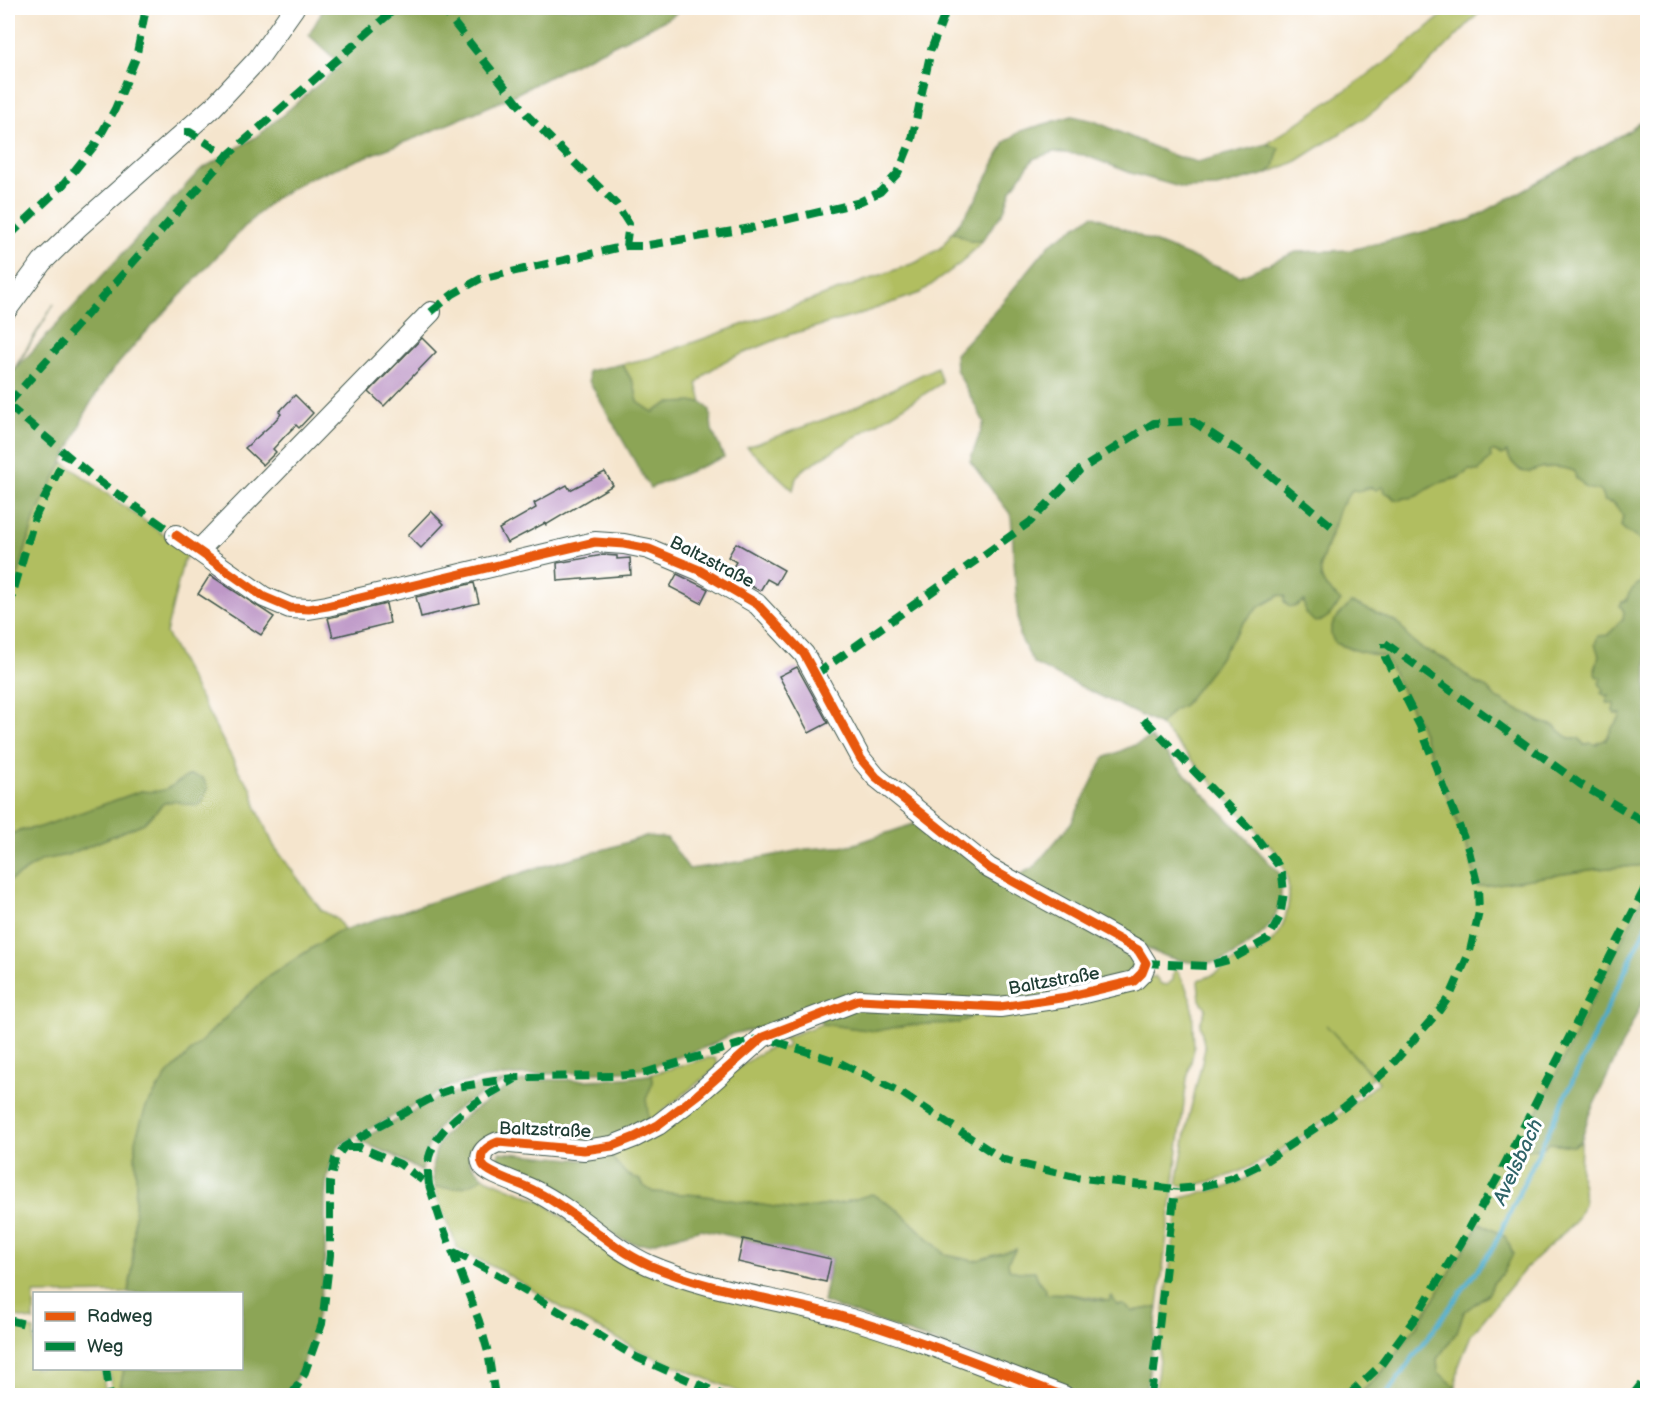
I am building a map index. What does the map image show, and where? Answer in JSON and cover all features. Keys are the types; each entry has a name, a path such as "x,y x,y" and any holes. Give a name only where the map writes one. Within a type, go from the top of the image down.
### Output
{"street":[{"path":"8,308 42,262 213,107 258,59 294,8"},
{"path":"199,550 431,312"},
{"name":"Baltzstraße","path":"176,534 264,597 290,608 299,609 327,606 595,542 624,544 648,549 699,570 757,604 804,654 861,759 876,777 989,868 1138,950 1146,963 1143,973 1134,981 1067,997 1000,1007 859,1000 763,1037 690,1101 658,1125 635,1137 612,1146 585,1150 498,1142 487,1147 482,1155 483,1166 489,1172 521,1183 544,1195 598,1235 648,1264 715,1286 796,1304 882,1328 1064,1395"}],"green space":[{"path":"324,8 684,8 669,18 506,99 418,137 307,179 274,199 247,224 106,378 87,409 35,517 8,610 8,379 54,304 14,371 200,170 259,135 341,65 309,35"},
{"path":"1451,8 1484,8 1408,85 1366,117 1297,161 1266,174 1274,167 1278,148 1267,144 1385,63"},
{"path":"1072,116 1094,121 1172,155 1197,162 1267,144 1279,148 1274,167 1266,174 1217,187 1183,188 1131,173 1084,155 1053,152 1033,159 1011,190 1004,211 982,241 970,241 953,231 975,201 1005,142 1021,131"},
{"path":"1647,117 1647,571 1640,557 1644,552 1641,543 1621,526 1623,516 1614,503 1604,501 1600,491 1586,488 1576,479 1574,471 1555,467 1545,469 1544,467 1526,472 1515,466 1507,452 1502,455 1492,451 1491,457 1479,471 1469,470 1458,477 1435,484 1414,497 1394,499 1383,492 1382,487 1376,490 1371,487 1360,491 1352,490 1339,509 1320,565 1321,578 1326,587 1341,601 1336,608 1327,617 1315,622 1305,613 1304,601 1294,607 1288,606 1284,601 1285,596 1280,595 1259,607 1243,623 1184,705 1173,710 1160,725 1034,664 1019,635 1011,515 970,461 984,422 956,369 955,354 996,310 1050,244 1093,215 1146,239 1240,276 1296,252 1351,250 1470,220 1629,131"},
{"path":"953,231 970,241 982,241 961,263 920,293 854,316 788,335 725,361 706,373 697,384 702,402 669,403 654,413 638,402 634,384 622,364 650,358 917,262 942,247"},
{"path":"622,364 634,384 638,402 653,412 669,403 702,402 710,410 712,430 724,457 650,488 589,381 588,371"},
{"path":"937,367 942,383 802,470 796,478 793,490 747,447 845,412"},
{"path":"1492,451 1499,454 1508,452 1513,463 1521,471 1527,472 1547,467 1574,471 1579,480 1600,491 1609,503 1613,503 1623,516 1621,526 1639,539 1643,545 1644,564 1647,571 1642,577 1643,582 1630,592 1627,600 1622,602 1620,606 1624,611 1623,620 1609,635 1595,644 1599,655 1595,669 1602,677 1603,694 1609,695 1608,703 1616,704 1613,711 1615,714 1621,714 1621,719 1608,736 1598,744 1584,745 1579,738 1569,738 1554,726 1541,722 1497,699 1487,688 1476,683 1445,659 1421,648 1406,636 1396,622 1356,604 1335,643 1385,657 1420,726 1468,851 1478,887 1596,869 1647,865 1647,889 1569,1051 1550,1143 1573,1146 1581,1141 1580,1175 1584,1204 1574,1223 1525,1269 1471,1335 1458,1368 1456,1387 1438,1372 1437,1359 1457,1332 1464,1312 1489,1293 1493,1283 1504,1272 1480,1223 1410,1336 1377,1377 1358,1395 1155,1396 1165,1301 1180,1198 1227,1187 1243,1180 1332,1120 1379,1082 1326,1025 1373,1077 1338,1110 1272,1155 1226,1177 1194,1185 1177,1184 1189,1116 1205,1049 1200,1024 1206,1008 1200,1000 1198,981 1267,946 1281,928 1289,895 1285,872 1275,851 1160,725 1173,710 1184,705 1243,623 1259,607 1280,595 1286,596 1284,601 1294,607 1304,601 1320,622 1330,615 1336,596 1323,580 1321,564 1340,508 1352,490 1382,487 1394,499 1400,500 1408,496 1411,498 1439,483 1458,478 1470,470 1475,471 1491,457"},
{"path":"63,462 189,553 183,562 166,633 241,775 251,787 257,809 274,846 321,910 337,919 344,929 266,978 167,1075 146,1107 135,1144 136,1183 132,1272 128,1292 33,1292 33,1321 8,1315 8,882 42,860 67,855 144,823 164,803 174,801 186,804 176,783 164,791 141,791 41,827 18,831 8,836 8,610 35,517"},
{"path":"1647,571 1647,865 1596,869 1478,887 1468,850 1420,726 1385,657 1335,643 1331,631 1334,621 1351,603 1396,622 1421,648 1445,659 1510,707 1540,722 1554,726 1569,738 1579,738 1584,745 1590,743 1597,745 1598,742 1607,738 1621,714 1615,714 1613,710 1615,704 1606,702 1609,695 1601,693 1603,689 1599,683 1602,677 1597,677 1595,674 1599,655 1595,644 1598,636 1609,635 1623,620 1624,611 1620,606 1627,600 1632,589 1642,582 1641,577"},
{"path":"1151,738 1281,875 1281,895 1273,921 1252,942 1222,961 1200,963 1184,961 1152,951 1017,876 1034,867 1071,823 1104,758"},
{"path":"190,775 203,778 208,788 198,805 174,801 164,803 144,823 67,855 42,860 8,882 8,836 18,831 41,827 141,791 163,790"},
{"path":"916,823 941,841 1138,961 1132,975 978,1014 959,1023 908,1025 876,1031 822,1024 817,1016 732,1034 709,1046 649,1068 485,1078 450,1086 339,1145 326,1185 325,1254 319,1309 303,1364 286,1395 118,1396 124,1370 243,1370 243,1292 128,1292 132,1272 136,1183 135,1140 146,1107 167,1075 266,978 337,932 646,836 667,838 689,869 806,849 849,846"},
{"path":"1647,889 1647,992 1589,1115 1581,1141 1573,1146 1550,1143 1536,1150 1520,1147"},
{"path":"1174,970 1177,970 1192,1003 1194,1049 1187,1079 1158,1307 1132,1311 1115,1303 1090,1297 1046,1294 1035,1271 1018,1272 1009,1269 1008,1261 1015,1250 974,1261 946,1255 898,1210 872,1194 843,1203 793,1210 699,1195 653,1192 640,1180 626,1174 609,1154 765,1050 775,1046 786,1048 788,1042 781,1039 822,1024 876,1031 1142,982 1155,976 1161,984 1167,985 1173,980"},
{"path":"707,1058 715,1058 718,1064 715,1069 648,1123 646,1099 653,1082 652,1074"},
{"path":"652,1074 653,1082 646,1099 649,1120 608,1142 493,1136 475,1143 470,1150 470,1163 483,1177 472,1184 460,1187 434,1187 434,1157 444,1135 463,1118 509,1086 529,1080 603,1079"},
{"path":"507,1081 450,1114 432,1137 422,1172 393,1155 358,1141 439,1097 478,1085"},
{"path":"500,1152 583,1160 609,1154 626,1174 640,1180 653,1192 699,1195 793,1210 843,1203 872,1194 898,1210 946,1255 974,1261 1016,1249 1008,1261 1009,1269 1018,1272 1035,1271 1046,1294 1054,1293 1109,1301 1112,1296 1117,1305 1124,1305 1132,1311 1158,1307 1146,1395 1081,1395 823,1302 831,1259 701,1229 649,1244 637,1244 620,1239 540,1182 499,1166 496,1158"},
{"path":"483,1177 541,1201 602,1246 874,1332 1047,1395 746,1395 642,1352 575,1316 505,1273 458,1249 434,1187 460,1187"},
{"path":"1480,1223 1506,1237 1513,1254 1504,1272 1493,1283 1489,1293 1464,1312 1457,1332 1437,1359 1438,1372 1456,1387 1453,1395 1358,1395 1381,1374 1421,1320"},
{"path":"8,1323 33,1330 33,1370 102,1370 106,1395 8,1395"},
{"path":"109,1370 124,1370 118,1395 112,1395"}],"building":[{"path":"422,338 436,352 384,406 369,392"},
{"path":"295,395 313,413 299,428 296,425 285,436 273,449 276,452 263,465 245,448 272,424 281,414 279,412"},
{"path":"605,472 613,485 546,525 545,523 507,543 499,529 536,508 534,503 567,485 570,490"},
{"path":"431,511 444,524 421,548 408,535"},
{"path":"736,543 784,570 776,584 767,579 760,591 729,574 736,562 728,557"},
{"path":"603,555 617,556 617,559 630,558 631,575 558,581 557,563"},
{"path":"677,574 708,589 701,603 670,587"},
{"path":"210,575 274,617 261,635 198,594"},
{"path":"474,583 479,603 421,617 416,597"},
{"path":"386,604 390,623 333,637 328,618"},
{"path":"797,667 828,723 809,733 779,676"},
{"path":"743,1239 831,1259 826,1282 738,1262"}],"waterway":[{"name":"Avelsbach","path":"1385,1396 1493,1248 1648,923"}],"marked path":[{"path":"8,42 11,8"},
{"path":"8,237 63,185 95,145 115,109 136,58 146,8"},
{"path":"184,132 190,132 227,156 396,8"},
{"path":"431,312 453,294 480,279 626,246 629,224 616,204 528,116 442,8"},
{"path":"626,246 643,246 751,228 857,203 880,192 898,173 912,139 931,50 947,8"},
{"path":"8,404 227,156"},
{"path":"8,405 93,477 176,535"},
{"path":"815,675 1030,522 1080,470 1154,423 1192,421 1249,458 1334,528"},
{"path":"8,610 35,517 66,456"},
{"path":"1385,643 1580,784 1648,824"},
{"path":"291,1396 304,1375 322,1324 330,1255 330,1182 335,1159 344,1147 374,1129 441,1093 458,1087 519,1077 617,1076 644,1073 763,1037 838,1062 902,1093 1004,1160 1075,1177 1175,1189 1201,1187 1232,1178 1261,1164 1314,1129 1347,1105 1388,1069 1439,1011 1451,994 1470,951 1479,912 1478,887 1469,851 1420,726 1385,657 1385,643"},
{"path":"1144,719 1248,827 1278,865 1282,874 1284,893 1280,917 1268,939 1232,959 1206,966 1146,963"},
{"path":"1348,1396 1380,1366 1418,1314 1460,1245 1498,1177 1648,882"},
{"path":"429,1185 429,1157 443,1131 464,1111 515,1079"},
{"path":"347,1147 360,1147 400,1164 429,1185 479,1321 488,1352 495,1396"},
{"path":"1151,1396 1175,1189"},
{"path":"454,1252 496,1274 636,1357 725,1396"},
{"path":"8,1320 33,1326"},
{"path":"106,1370 110,1396"},
{"path":"1632,1396 1648,1375"}],"cycle path":[{"path":"176,535 264,597 290,608 309,609 327,606 595,542 649,549 699,570 757,604 804,654 861,759 876,777 989,868 1138,950 1146,963 1142,973 1134,981 1067,997 1000,1007 859,1000 763,1037 697,1095 658,1125 635,1137 612,1146 584,1150 498,1142 487,1148 481,1157 483,1165 491,1172 550,1199 619,1248 649,1265 719,1288 814,1309 895,1333 1064,1396"}]}
